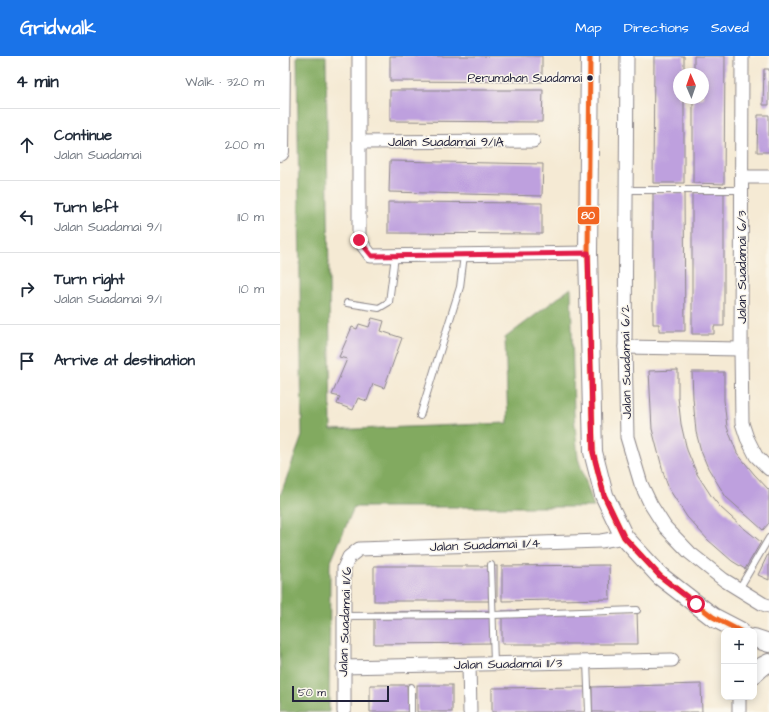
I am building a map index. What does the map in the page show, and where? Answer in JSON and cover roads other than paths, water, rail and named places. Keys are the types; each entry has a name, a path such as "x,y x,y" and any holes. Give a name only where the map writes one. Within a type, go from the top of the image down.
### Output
{"street":[{"path":"280,152 281,56"},
{"path":"359,56 359,240 372,256 588,253"},
{"path":"590,56 588,253 593,452 604,495 624,537 660,576 713,617 734,628"},
{"name":"Jalan Suadamai 6/2","path":"627,56 625,347 627,437 640,484 650,505 666,527 690,553 724,580 763,604 769,606"},
{"name":"Jalan Suadamai 6/3","path":"742,56 742,423 747,438 756,456 769,469"},
{"name":"Jalan Suadamai 9/1A","path":"359,142 533,141"},
{"path":"742,184 769,177"},
{"path":"625,347 741,349"},
{"name":"Jalan Suadamai 11/4","path":"349,557 359,549 602,541 624,537"},
{"name":"Jalan Suadamai 11/6","path":"344,712 344,568 349,557"},
{"path":"713,617 721,629"},
{"path":"757,639 769,643"},
{"name":"Jalan Suadamai 11/3","path":"343,667 672,660"},
{"path":"757,671 769,663"},
{"path":"469,665 470,712"},
{"path":"739,700 739,712"}],"lane":[{"path":"626,190 742,184"},
{"path":"420,416 460,287 464,255"},
{"path":"347,303 379,308 389,302 395,256"},
{"path":"739,589 769,538"},
{"path":"491,565 494,664"},
{"path":"343,616 493,615 637,610"},
{"path":"587,662 589,712"},
{"path":"411,687 411,712"}],"place":[{"name":"Perumahan Suadamai","path":"590,78"}]}
